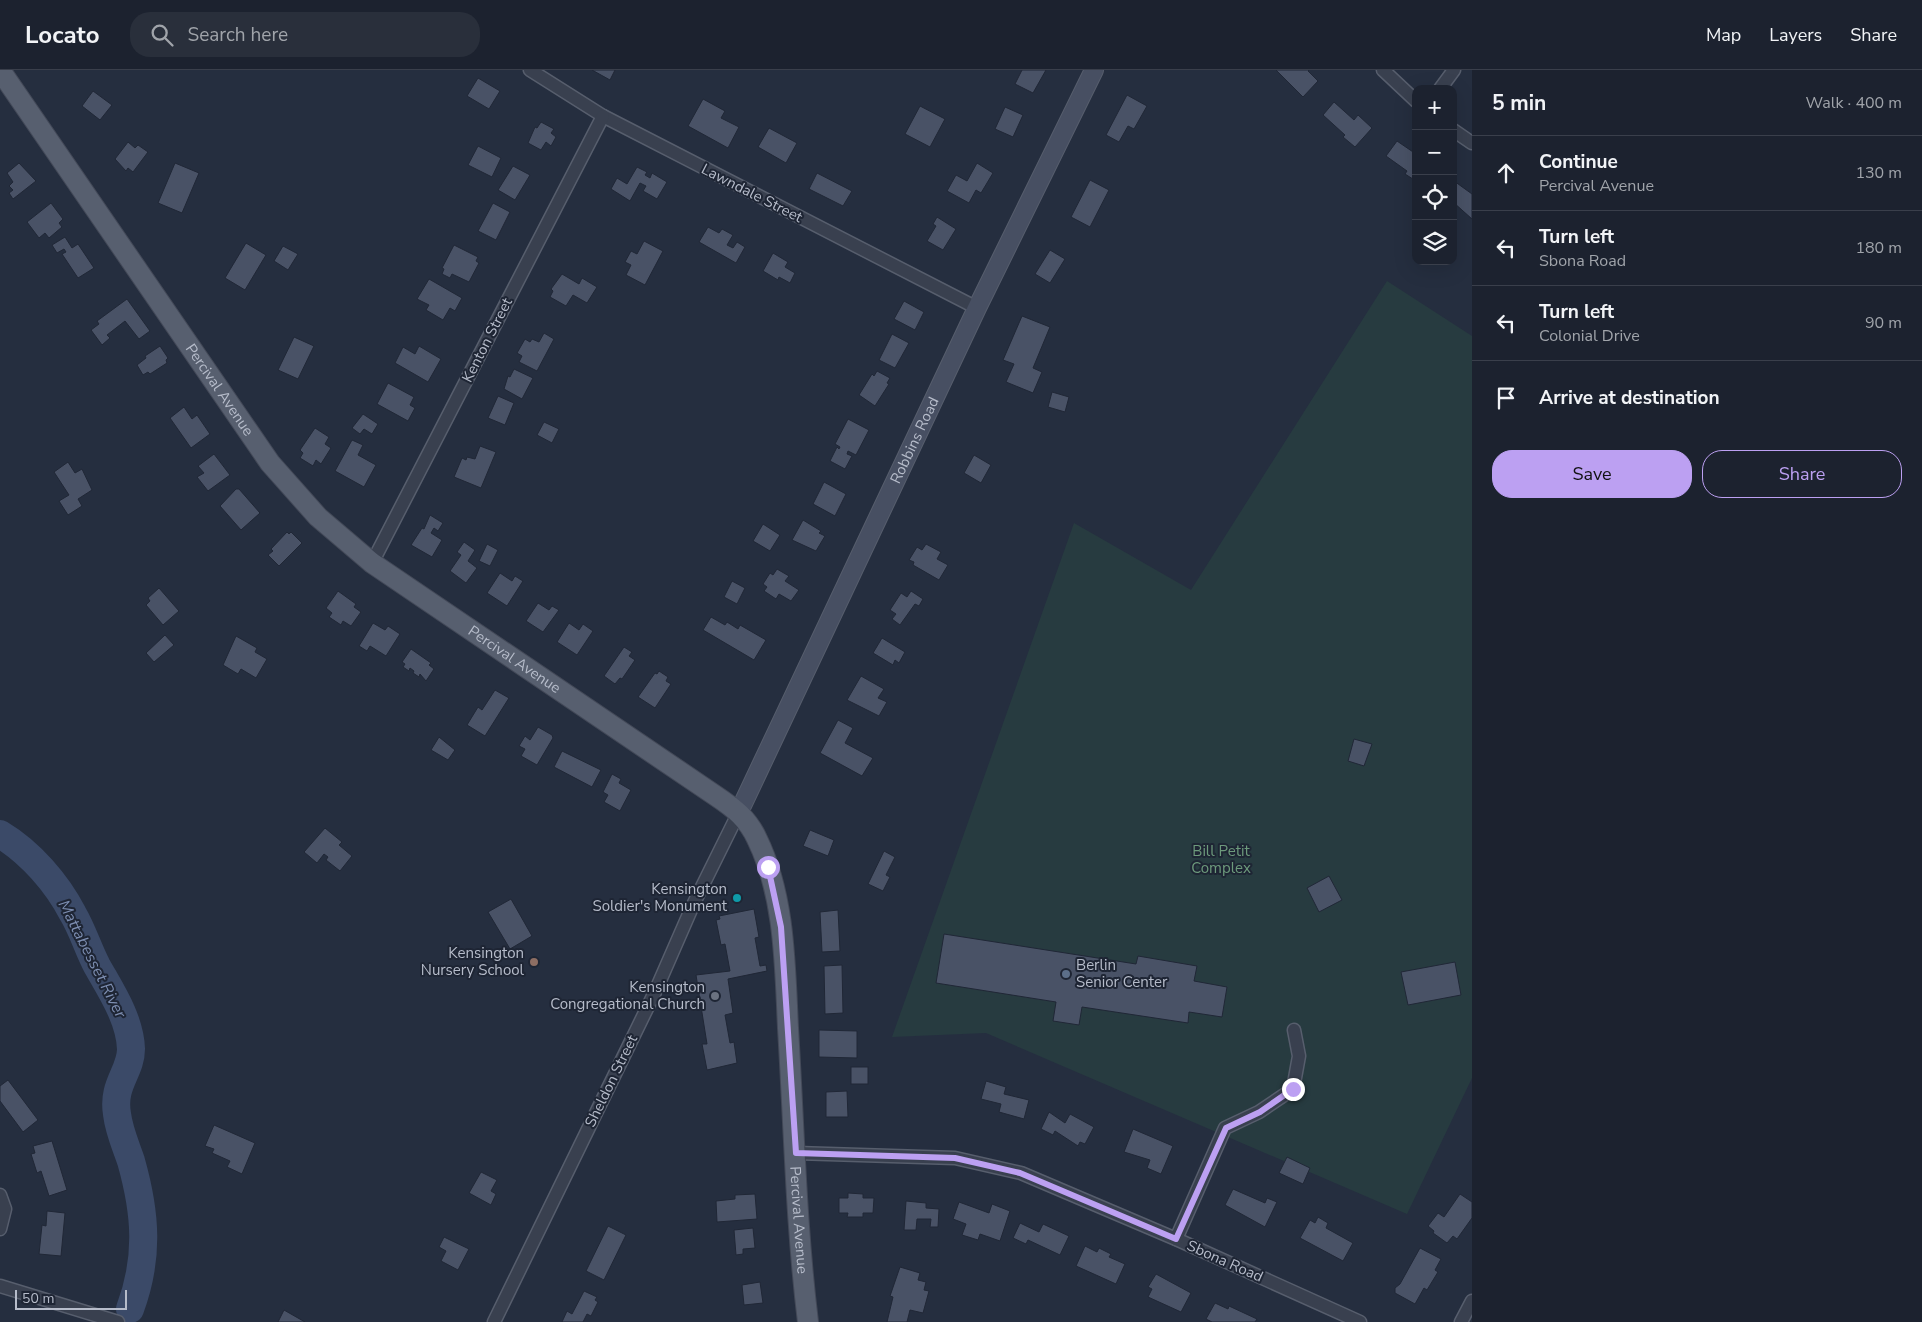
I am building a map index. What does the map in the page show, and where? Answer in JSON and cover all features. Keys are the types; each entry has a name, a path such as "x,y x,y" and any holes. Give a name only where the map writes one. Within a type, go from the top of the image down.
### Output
{"main road":[{"name":"Percival Avenue","path":"0,70 270,463 318,517 372,564 739,812 748,822 761,848 775,893 781,927 796,1153 800,1257 808,1322"}],"street":[{"name":"Lawndale Street","path":"530,70 603,116 977,308"},
{"name":"Robbins Road","path":"739,812 977,308 1094,70"},
{"path":"1383,70 1412,97"},
{"path":"1443,85 1454,70"},
{"name":"Kenton Street","path":"372,564 603,116"},
{"path":"1457,133 1472,143"},
{"name":"Sheldon Street","path":"494,1322 650,1001 693,905 739,812"},
{"path":"1176,1239 1226,1128 1260,1112 1293,1089 1299,1056 1294,1030"},
{"name":"Sbona Road","path":"796,1153 955,1158 1020,1173 1176,1239 1360,1322"},
{"path":"0,1195 5,1209 0,1229"},
{"path":"0,1286 118,1322"},
{"path":"1461,1322 1472,1301"}],"green space":[{"name":"Bill Petit Complex","path":"1387,281 1472,336 1472,1078 1407,1214 986,1033 892,1037 1074,523 1191,590"}],"building":[{"path":"592,70 615,70 610,80"},
{"path":"1022,70 1046,70 1033,93 1015,84"},
{"path":"1276,70 1309,70 1318,81 1303,97"},
{"path":"478,78 500,91 489,109 467,96"},
{"path":"93,91 112,105 100,120 82,106"},
{"path":"1127,95 1147,106 1134,129 1128,126 1119,142 1106,135"},
{"path":"703,99 725,111 721,118 739,127 728,148 688,126"},
{"path":"1334,102 1354,120 1358,115 1372,128 1355,147 1323,115"},
{"path":"920,106 945,119 930,147 905,134"},
{"path":"1005,107 1023,115 1013,137 995,129"},
{"path":"541,122 554,129 551,133 556,137 551,146 546,142 541,150 528,143 535,127 537,128"},
{"path":"769,128 797,143 786,163 758,147"},
{"path":"1397,141 1412,151 1412,178 1405,174 1407,171 1386,156"},
{"path":"128,142 135,148 138,145 148,152 133,172 128,168 126,171 115,159"},
{"path":"478,146 501,158 492,177 468,165"},
{"path":"19,163 36,181 13,199 9,193 13,190 9,186 13,182 7,173"},
{"path":"175,163 199,173 182,213 158,203"},
{"path":"977,163 993,173 981,193 976,190 969,203 947,191 956,175 967,181"},
{"path":"513,166 530,175 515,200 498,190"},
{"path":"637,167 647,172 645,175 650,178 652,173 667,182 657,199 643,191 646,186 640,183 630,201 611,189 617,178 627,184"},
{"path":"817,173 852,191 843,206 809,189"},
{"path":"1090,180 1109,190 1090,227 1071,217"},
{"path":"1457,183 1472,194 1472,219 1457,206"},
{"path":"51,203 63,219 59,223 62,227 49,238 45,233 39,238 27,222"},
{"path":"493,203 510,212 496,240 478,231"},
{"path":"937,217 956,229 943,250 927,241 936,226 933,224"},
{"path":"708,227 719,233 722,229 733,235 727,245 733,248 737,242 745,247 736,263 699,242"},
{"path":"65,237 72,248 78,244 94,268 78,278 62,254 66,252 64,249 57,253 52,245"},
{"path":"644,241 663,251 645,285 626,275 631,265 625,262 631,251 637,254"},
{"path":"246,243 266,255 245,290 225,278"},
{"path":"454,245 478,257 476,261 479,263 469,282 452,274 450,278 442,274 444,269 442,268"},
{"path":"283,246 298,254 288,270 274,261"},
{"path":"1050,250 1065,259 1050,283 1035,274"},
{"path":"773,253 788,262 785,267 795,273 790,283 779,277 778,280 763,271"},
{"path":"562,274 579,284 582,278 597,287 587,303 573,295 566,306 550,297 553,291 551,289"},
{"path":"429,279 462,298 455,311 450,308 443,320 426,310 429,305 417,299"},
{"path":"127,299 150,331 139,339 125,321 107,335 110,338 102,345 91,330 99,324 97,321"},
{"path":"904,301 924,312 915,330 894,319"},
{"path":"1022,316 1050,327 1033,368 1042,372 1033,393 1006,382 1014,364 1003,360"},
{"path":"544,333 554,339 537,371 519,362 522,356 517,353 525,339 530,342 532,339 539,342"},
{"path":"892,334 909,343 895,368 879,360"},
{"path":"294,337 314,346 298,379 278,370"},
{"path":"160,346 168,358 166,360 167,363 150,374 148,372 143,375 137,365 146,358 145,356"},
{"path":"419,346 441,359 428,382 395,363 403,347 415,354"},
{"path":"514,369 533,378 522,399 504,389 508,376 510,377"},
{"path":"877,371 890,378 887,383 889,384 875,406 859,395 872,374 874,376"},
{"path":"388,383 414,397 410,405 415,408 408,421 377,404"},
{"path":"1052,392 1069,397 1065,412 1048,407"},
{"path":"498,396 514,403 505,425 488,418"},
{"path":"184,407 192,419 197,415 210,434 191,448 170,418"},
{"path":"363,414 378,424 372,434 364,429 360,434 352,428"},
{"path":"848,419 869,430 856,455 848,451 847,454 852,456 845,469 830,461 837,447 839,449 840,447 835,444"},
{"path":"544,422 559,429 552,443 537,435"},
{"path":"315,428 329,437 325,444 331,448 321,464 316,460 313,466 300,458 303,453 300,450"},
{"path":"352,440 363,445 358,455 376,465 364,487 335,471"},
{"path":"480,446 496,452 481,488 454,477 462,458 466,460 467,457 475,459"},
{"path":"214,454 230,475 208,491 197,477 204,473 198,466"},
{"path":"974,455 991,465 981,483 964,473"},
{"path":"68,462 75,473 82,469 92,490 78,499 82,506 68,515 59,501 69,495 54,472"},
{"path":"824,482 846,494 835,516 813,504"},
{"path":"236,489 239,489 260,513 241,530 220,506"},
{"path":"430,515 443,523 438,531 434,528 431,533 442,540 432,557 411,545 422,528 424,529"},
{"path":"803,520 821,531 819,533 825,536 816,551 792,540"},
{"path":"763,524 780,535 770,551 753,541"},
{"path":"287,532 289,534 291,532 302,543 279,566 268,555 273,551 271,549"},
{"path":"464,542 475,550 468,561 477,568 466,583 450,571 461,555 457,552"},
{"path":"487,544 498,550 490,566 479,561"},
{"path":"926,544 941,552 937,559 948,565 939,580 913,565 914,562 909,560 917,547 922,550"},
{"path":"777,569 789,576 785,581 799,590 791,601 779,594 776,599 764,591 767,587 763,584 770,573 773,575"},
{"path":"500,573 512,581 515,576 523,581 507,606 487,593"},
{"path":"732,581 745,588 737,604 724,597"},
{"path":"159,588 179,611 163,625 146,605 150,601 148,598"},
{"path":"338,591 356,604 354,607 361,612 351,626 343,621 341,625 329,617 332,613 326,608"},
{"path":"911,591 923,599 919,606 915,604 900,625 892,619 896,614 890,610 901,593 907,597"},
{"path":"538,603 549,610 552,606 559,610 543,632 526,621"},
{"path":"711,617 725,625 727,622 738,629 740,625 766,640 754,660 703,630"},
{"path":"373,623 385,630 388,626 400,634 386,656 370,646 367,651 359,646"},
{"path":"569,623 579,630 583,624 593,631 577,655 557,642"},
{"path":"165,635 174,645 154,662 146,653"},
{"path":"236,636 257,648 255,652 267,659 256,678 241,669 238,674 223,665"},
{"path":"882,638 905,652 899,663 895,660 893,665 873,653"},
{"path":"624,647 632,652 629,656 635,660 622,679 620,678 615,684 604,676"},
{"path":"411,649 431,663 429,665 434,669 426,681 420,674 419,677 410,668 409,671 403,667 405,664 402,662"},
{"path":"659,671 668,677 666,681 671,684 655,708 638,697 655,673 657,674"},
{"path":"861,676 884,689 878,698 887,702 879,716 847,700"},
{"path":"495,690 509,698 485,736 467,725 478,707 482,710"},
{"path":"838,720 853,728 845,743 873,758 862,776 820,753"},
{"path":"538,727 552,735 553,738 537,765 521,756 525,749 519,746 525,736 530,740"},
{"path":"439,737 455,750 448,760 431,750"},
{"path":"1354,739 1372,744 1364,766 1348,761"},
{"path":"562,751 601,770 592,787 554,767"},
{"path":"612,774 621,779 619,783 631,790 620,811 604,802 608,795 603,792"},
{"path":"325,828 342,842 339,845 352,856 340,871 326,860 328,857 324,854 317,863 304,852"},
{"path":"810,830 834,840 828,856 803,846"},
{"path":"884,851 895,857 886,875 890,877 883,891 868,884"},
{"path":"1329,876 1342,900 1319,912 1307,888"},
{"path":"511,899 532,936 510,949 488,912"},
{"name":"Kensington Congregational Church","path":"754,909 759,937 755,938 760,966 766,965 767,971 728,979 733,1013 725,1015 730,1043 734,1042 737,1063 707,1070 702,1044 707,1044 696,975 730,971 725,944 721,945 716,920 720,919 719,916"},
{"path":"838,910 840,951 822,952 820,912"},
{"name":"Berlin Senior Center","path":"944,934 1136,964 1138,956 1197,966 1194,981 1227,987 1222,1017 1189,1012 1188,1023 1082,1007 1079,1025 1053,1021 1056,1002 936,983"},
{"path":"1455,962 1461,995 1408,1005 1401,972"},
{"path":"842,965 843,1013 825,1014 824,966"},
{"path":"819,1030 857,1031 857,1058 819,1057"},
{"path":"851,1067 868,1067 868,1084 851,1084"},
{"path":"8,1080 38,1120 23,1132 0,1101 0,1086"},
{"path":"986,1081 1006,1087 1004,1094 1029,1100 1024,1119 999,1112 1001,1104 981,1099"},
{"path":"847,1091 848,1117 826,1117 826,1092"},
{"path":"1049,1112 1065,1123 1070,1114 1094,1127 1085,1144 1080,1142 1078,1146 1055,1131 1053,1135 1041,1129"},
{"path":"214,1125 255,1143 242,1174 227,1167 230,1161 212,1153 214,1149 205,1146"},
{"path":"1133,1129 1173,1146 1161,1174 1147,1168 1150,1160 1124,1152"},
{"path":"52,1141 67,1190 49,1196 41,1171 37,1173 31,1154 35,1153 33,1146"},
{"path":"1287,1157 1310,1168 1303,1184 1279,1173"},
{"path":"481,1172 497,1180 491,1191 496,1194 491,1205 469,1193"},
{"path":"1233,1189 1265,1203 1267,1198 1277,1202 1265,1227 1225,1205"},
{"path":"848,1193 863,1194 863,1198 874,1198 873,1213 863,1213 863,1217 847,1217 848,1213 839,1213 839,1198 848,1198"},
{"path":"755,1194 757,1219 717,1222 716,1201 735,1199 735,1195"},
{"path":"1460,1194 1472,1202 1472,1218 1457,1239 1453,1236 1447,1243 1433,1233 1434,1231 1428,1226 1438,1213 1444,1217"},
{"path":"906,1201 926,1203 926,1208 939,1209 938,1227 930,1227 931,1219 917,1219 916,1230 904,1230"},
{"path":"959,1202 989,1213 992,1204 1010,1211 1000,1241 980,1234 978,1240 962,1235 966,1224 953,1219"},
{"path":"47,1211 65,1213 61,1256 39,1254 42,1225 46,1226"},
{"path":"1318,1217 1328,1223 1326,1228 1353,1243 1343,1261 1300,1238 1310,1220 1315,1223"},
{"path":"1020,1223 1039,1232 1043,1224 1069,1236 1060,1255 1028,1240 1026,1244 1013,1238"},
{"path":"608,1226 626,1235 604,1280 586,1271"},
{"path":"753,1228 755,1248 743,1249 743,1254 736,1255 734,1230"},
{"path":"444,1237 469,1249 458,1270 441,1261 446,1251 439,1247"},
{"path":"1085,1246 1097,1252 1099,1248 1111,1254 1109,1257 1125,1264 1116,1284 1076,1266"},
{"path":"1420,1248 1441,1259 1435,1270 1438,1272 1427,1290 1424,1288 1415,1304 1395,1293 1395,1288 1400,1284"},
{"path":"900,1267 920,1273 918,1280 926,1282 924,1290 929,1291 923,1313 910,1310 907,1322 887,1322 893,1297 890,1296"},
{"path":"1156,1274 1191,1293 1181,1312 1148,1297 1152,1289 1148,1287"},
{"path":"760,1282 763,1303 744,1305 742,1285"},
{"path":"584,1291 597,1297 595,1300 598,1302 591,1316 587,1314 583,1322 562,1322 567,1311 572,1314"},
{"path":"1215,1303 1228,1309 1229,1306 1257,1319 1255,1322 1212,1322 1206,1319"},
{"path":"284,1310 305,1322 278,1322"}],"waterway":[{"name":"Mattabesset River","path":"0,834 32,859 59,891 77,920 94,960 119,1006 127,1027 130,1038 130,1057 119,1086 116,1104 119,1126 131,1161 140,1199 143,1236 140,1272 130,1309"}],"place":[{"name":"Kensington Soldier's Monument","path":"737,898"},
{"name":"Kensington Nursery School","path":"534,962"},
{"name":"Berlin Senior Center","path":"1066,974"},
{"name":"Kensington Congregational Church","path":"715,996"}],"route":[{"path":"768,867 781,927 796,1153 955,1158 1020,1173 1176,1239 1226,1128 1260,1112 1293,1089"}]}
